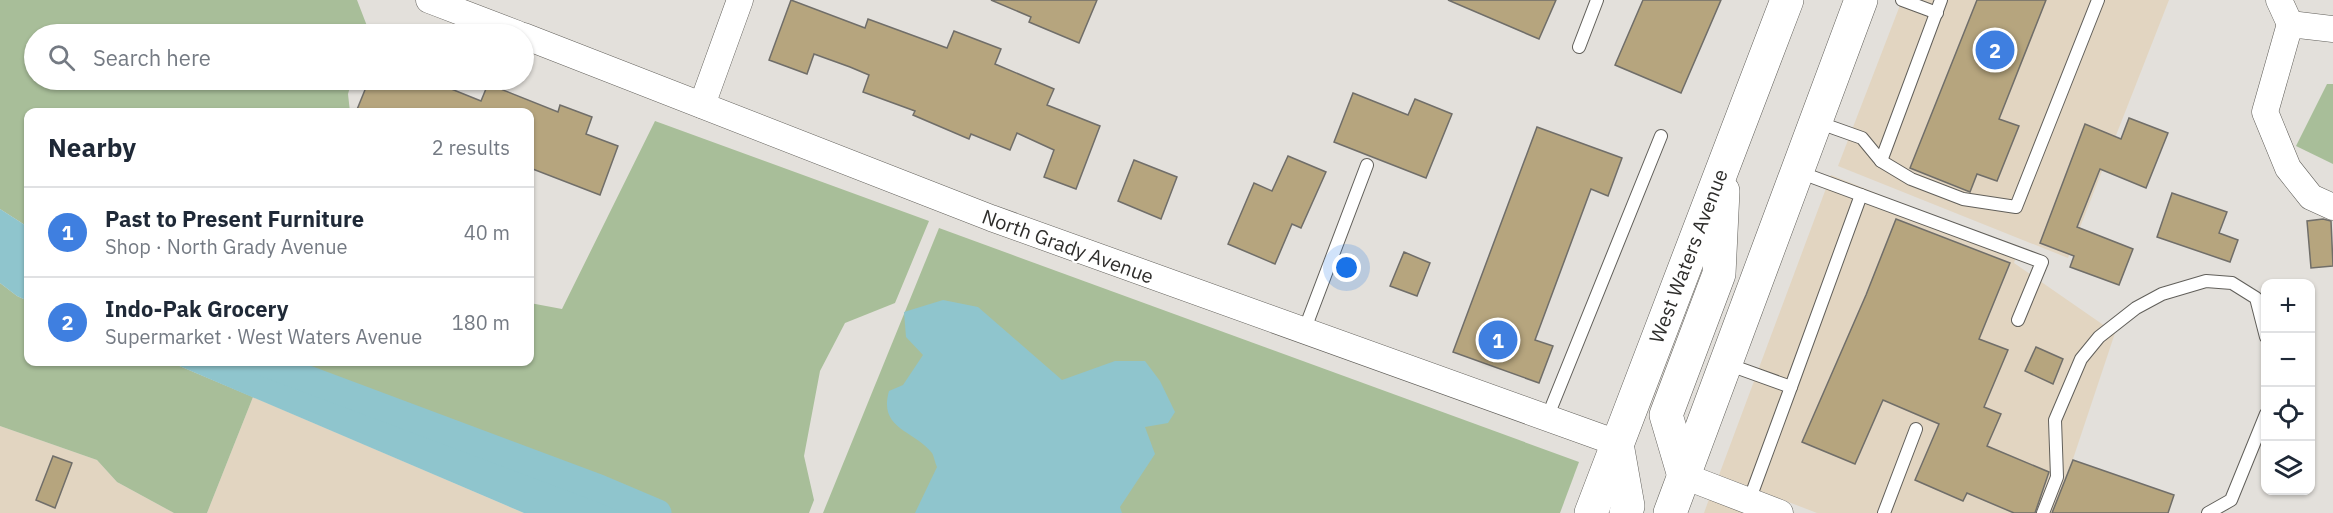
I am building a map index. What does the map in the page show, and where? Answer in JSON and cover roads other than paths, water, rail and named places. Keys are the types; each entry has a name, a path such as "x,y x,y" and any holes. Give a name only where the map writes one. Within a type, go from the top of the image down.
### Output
{"main road":[{"name":"West Waters Avenue","path":"1591,513 1787,0"},
{"path":"1670,513 1861,0"},
{"path":"1684,476 1666,415 1719,274 1725,162"},
{"path":"1617,443 1628,506 1626,513"}],"street":[{"path":"429,0 492,24"},
{"path":"702,105 740,0"},
{"path":"2279,0 2290,24 2265,112 2288,168 2311,196 2333,207"},
{"path":"2290,24 2333,29"},
{"name":"North Grady Avenue","path":"534,40 991,218 1617,443"},
{"path":"1684,476 1780,513"}],"lane":[{"path":"1579,47 1597,0"},
{"path":"1902,0 1937,13"},
{"path":"1881,161 1941,0"},
{"path":"1816,122 1862,138 1881,161 1911,179 1963,199 2016,207 2098,0"},
{"path":"1547,418 1660,136"},
{"path":"1304,331 1367,165"},
{"path":"1797,171 2042,262 2018,320"},
{"path":"1749,501 1861,195"},
{"path":"2043,513 2057,477 2055,420 2066,390 2081,359 2117,322 2136,308 2162,294 2206,281 2232,283 2256,298 2264,333"},
{"path":"1726,364 1791,387"},
{"path":"2208,513 2230,501 2261,424"},
{"path":"1884,513 1916,429"}],"water":[{"path":"0,209 24,224 24,299 0,283"},
{"path":"943,300 978,307 1062,380 1115,361 1145,361 1160,381 1175,412 1168,423 1145,427 1155,454 1120,507 1122,513 915,513 937,467 932,453 925,445 893,421 887,404 889,391 903,385 923,355 906,337 904,312"},
{"path":"179,366 269,366 652,513 524,513"}],"waterway":[{"path":"273,366 599,488 658,513"}],"place":[{"name":"Indo-Pak Grocery","path":"1995,50"},
{"name":"Past to Present Furniture","path":"1498,340"}]}
